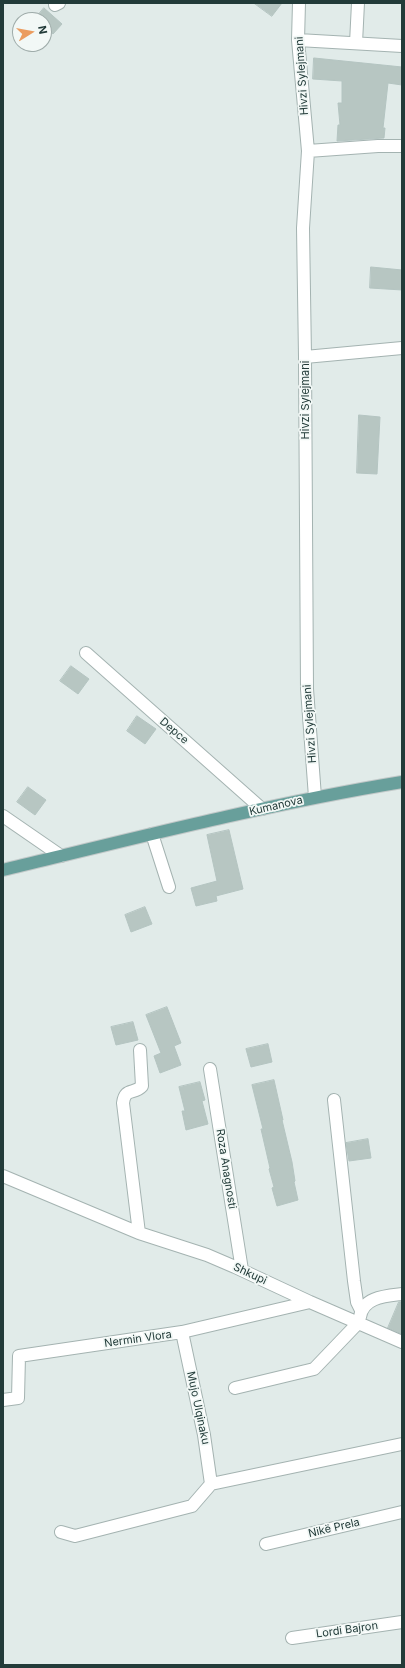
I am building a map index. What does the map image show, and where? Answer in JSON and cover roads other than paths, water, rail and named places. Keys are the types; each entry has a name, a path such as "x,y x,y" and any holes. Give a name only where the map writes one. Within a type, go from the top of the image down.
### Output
{"main road":[{"name":"Kumanova","path":"3,870 315,797 402,782"}],"street":[{"name":"Hivzi Sylejmani","path":"299,3 298,40 308,151 303,228 306,357 307,689 315,797"},
{"path":"356,43 358,3"},
{"path":"298,40 402,46"},
{"path":"308,151 402,146"},
{"path":"306,357 402,348"},
{"name":"Depce","path":"86,653 262,809"},
{"path":"3,816 61,856"},
{"path":"152,834 169,888"},
{"path":"139,1233 123,1103 124,1096 128,1092 138,1090 142,1086 140,1050"},
{"name":"Roza Anagnosti","path":"210,1069 242,1270"},
{"path":"334,1100 354,1281 360,1316"},
{"name":"Shkupi","path":"3,1176 139,1233 207,1255 310,1302 360,1316 402,1342"},
{"path":"235,1388 314,1369 360,1316 369,1302 382,1297 402,1294"},
{"name":"Nermin Vlora","path":"3,1400 18,1398 19,1356 182,1332 310,1302"},
{"name":"Mujo Ulqinaku","path":"182,1332 204,1434 211,1484"},
{"path":"61,1532 75,1536 192,1506 211,1484 402,1444"},
{"name":"Nikë Prela","path":"266,1544 402,1512"},
{"name":"Lordi Bajron","path":"292,1638 402,1622"}]}
